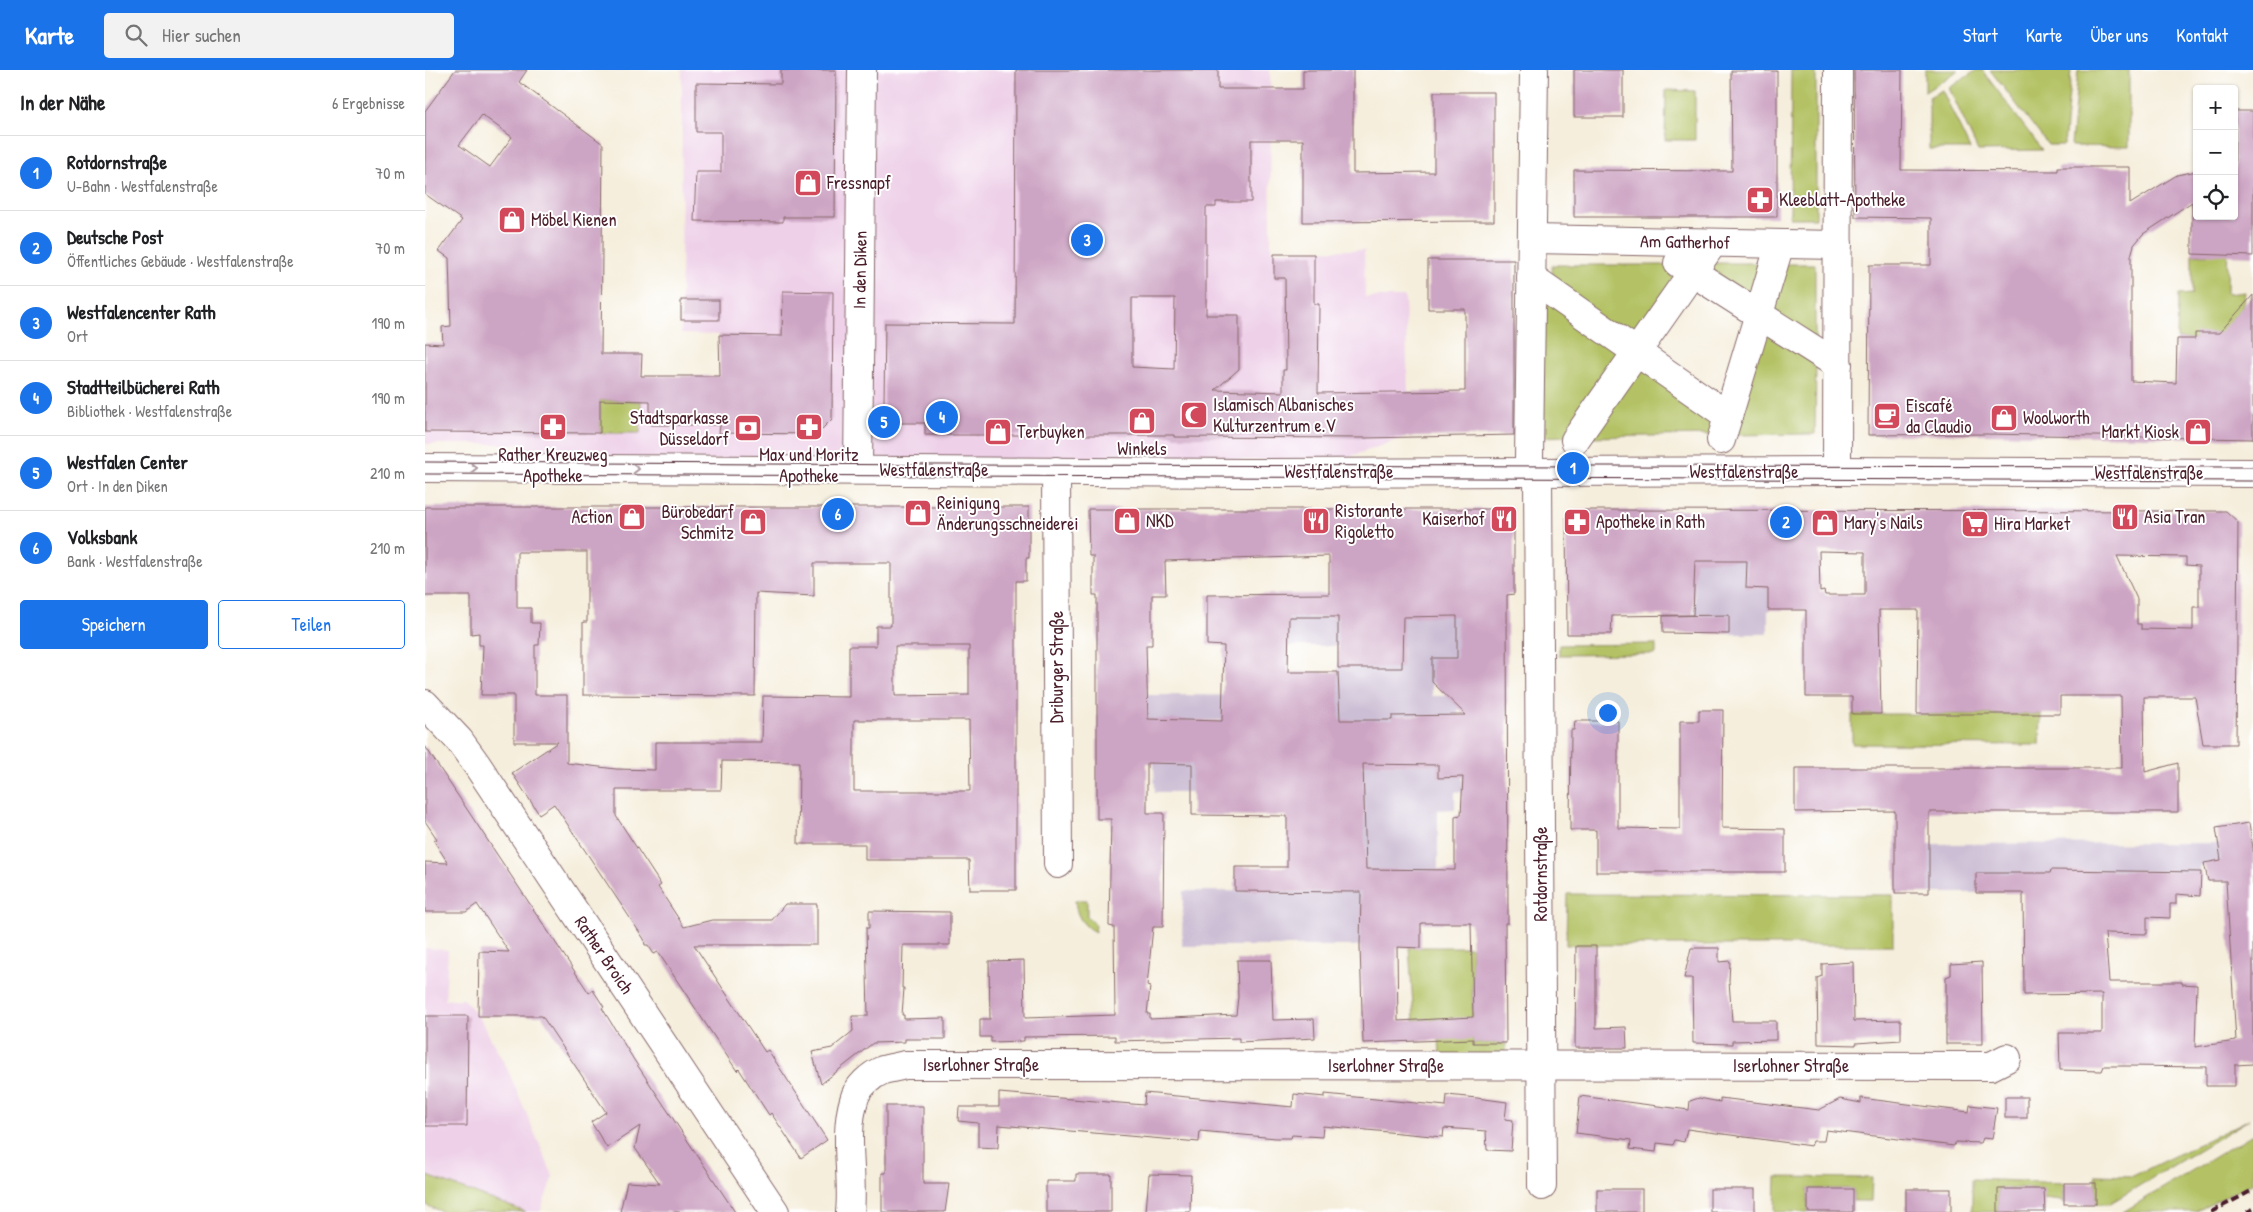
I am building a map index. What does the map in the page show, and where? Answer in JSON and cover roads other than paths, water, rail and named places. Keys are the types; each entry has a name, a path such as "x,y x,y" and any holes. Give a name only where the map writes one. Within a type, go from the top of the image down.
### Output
{"street":[{"name":"In den Diken","path":"858,470 862,70"},
{"path":"1534,70 1531,278 1534,465"},
{"path":"1837,472 1838,70"},
{"name":"Am Gatherhof","path":"1532,239 1838,245"},
{"path":"1645,242 1838,365"},
{"path":"1575,440 1713,243"},
{"path":"1531,278 1636,352 1724,428 1780,244"},
{"name":"Westfalenstraße","path":"425,468 1056,471 1534,465 1837,472 2253,473"},
{"name":"Rotdornstraße","path":"1534,465 1543,1066 1542,1186"},
{"name":"Driburger Straße","path":"1056,471 1058,864"},
{"name":"Rather Broich","path":"425,704 459,740 477,765 775,1212"},
{"name":"Iserlohner Straße","path":"850,1212 850,1133 854,1099 860,1088 869,1078 883,1070 905,1065 1991,1066 2007,1058"}],"tram line":[{"path":"425,462 939,465 2253,467"},
{"path":"425,474 2253,481"}],"railway":[{"path":"2211,1212 2253,1190"},
{"path":"2247,1212 2253,1209"}],"place":[{"name":"Fressnapf","path":"808,183"},
{"name":"Kleeblatt-Apotheke","path":"1760,200"},
{"name":"Möbel Kienen","path":"512,220"},
{"name":"Westfalencenter Rath","path":"1087,240"},
{"name":"Islamisch Albanisches Kulturzentrum e.V","path":"1194,415"},
{"name":"Eiscafé da Claudio","path":"1887,416"},
{"name":"Stadtteilbücherei Rath","path":"942,417"},
{"name":"Woolworth","path":"2004,418"},
{"name":"Winkels","path":"1142,421"},
{"name":"Westfalen Center","path":"884,422"},
{"name":"Rather Kreuzweg Apotheke","path":"553,427"},
{"name":"Max und Moritz Apotheke","path":"809,427"},
{"name":"Stadtsparkasse Düsseldorf","path":"748,428"},
{"name":"Terbuyken","path":"998,432"},
{"name":"Markt Kiosk","path":"2198,432"},
{"name":"Rotdornstraße","path":"1573,468"},
{"name":"Reinigung Änderungsschneiderei","path":"918,513"},
{"name":"Volksbank","path":"838,514"},
{"name":"Action","path":"632,517"},
{"name":"Asia Tran","path":"2125,517"},
{"name":"Kaiserhof","path":"1504,519"},
{"name":"NKD","path":"1127,521"},
{"name":"Ristorante Rigoletto","path":"1316,521"},
{"name":"Bürobedarf Schmitz","path":"753,522"},
{"name":"Apotheke in Rath","path":"1577,522"},
{"name":"Deutsche Post","path":"1786,522"},
{"name":"Mary's Nails","path":"1825,523"},
{"name":"Hira Market","path":"1975,524"}]}
